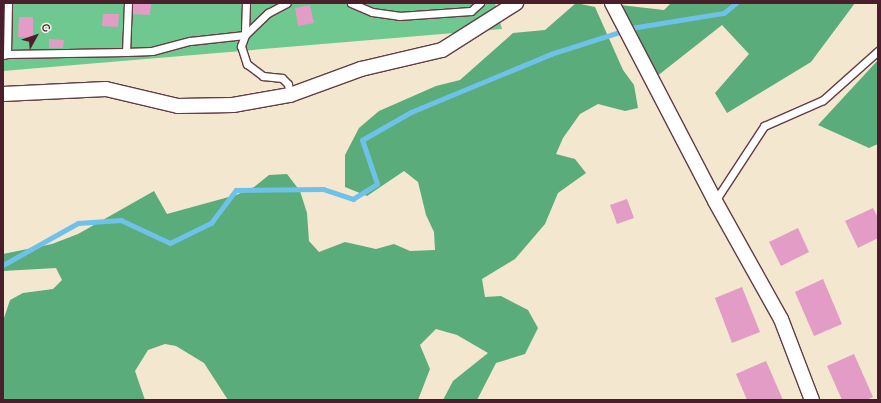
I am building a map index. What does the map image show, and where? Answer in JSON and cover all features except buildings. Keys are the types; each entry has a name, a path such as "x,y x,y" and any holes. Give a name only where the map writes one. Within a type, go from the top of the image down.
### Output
{"street":[{"path":"3,94 106,89 178,106 233,105 290,95 361,69 442,50 516,3"},
{"path":"612,3 715,201 781,319 812,400"}],"lane":[{"path":"8,3 5,55 152,51 190,41 245,35 268,13 287,3"},
{"path":"126,52 128,3"},
{"path":"246,3 245,35 241,46 247,64 263,76 282,78 288,84 290,95"},
{"path":"351,3 372,12 399,16 471,11 480,3"},
{"path":"715,201 764,126 822,100 878,51"}],"green space":[{"path":"3,3 495,3 502,29 3,71"},
{"path":"576,3 595,7 623,70 634,85 638,108 625,111 598,104 580,114 563,138 556,154 575,159 586,173 558,193 545,224 515,259 482,279 485,297 501,296 528,310 538,328 525,354 496,363 477,400 443,400 453,381 488,353 457,335 436,329 420,345 430,369 418,400 228,400 204,363 176,346 165,344 148,350 135,371 145,400 3,400 3,321 10,300 23,293 53,289 62,280 56,268 3,271 3,254 52,244 78,234 154,191 167,214 236,195 254,187 269,175 287,174 300,191 307,213 309,241 319,252 345,242 376,249 394,244 410,251 435,250 434,232 426,215 418,182 404,171 367,196 345,187 345,155 359,128 379,111 436,86 460,80 513,33 545,30"},
{"path":"671,3 855,3 811,62 727,113 715,93 749,54 722,25 656,77 620,5 664,10"},
{"path":"878,60 878,144 869,148 818,125"}],"waterway":[{"path":"631,28 724,13 736,3"},
{"path":"3,265 78,223 121,220 170,243 211,223 236,190 323,189 353,199 377,184 362,140 411,112 551,54 620,32"}]}
